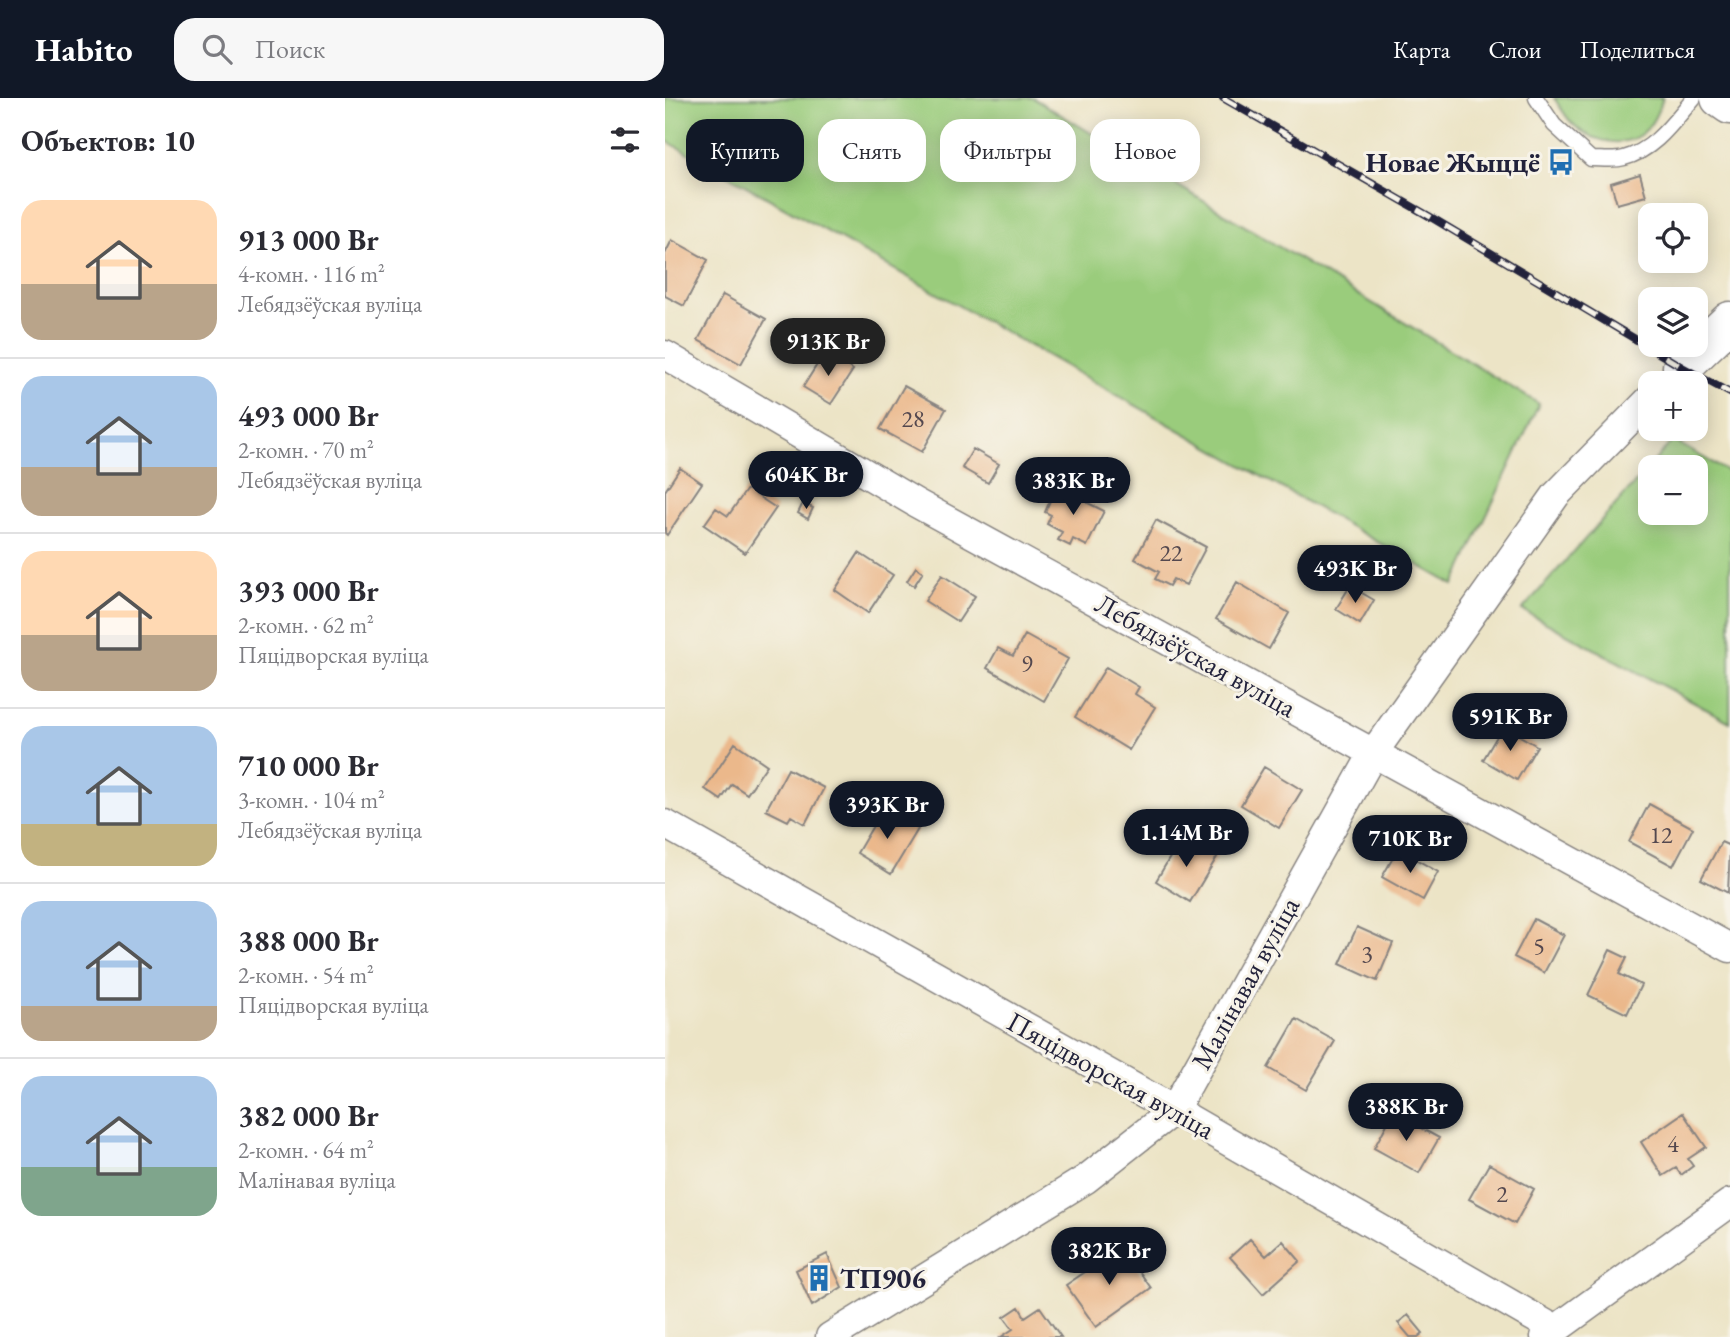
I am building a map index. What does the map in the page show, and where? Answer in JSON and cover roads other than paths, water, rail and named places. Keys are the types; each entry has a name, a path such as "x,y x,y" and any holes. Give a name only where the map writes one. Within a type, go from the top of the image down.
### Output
{"street":[{"path":"1720,98 1730,105"},
{"path":"1678,371 1730,321"},
{"name":"Лебядзёўская вуліца","path":"665,355 916,503 1730,948"},
{"name":"Малінавая вуліца","path":"830,1337 1086,1179 1174,1110 1374,752 1556,495 1638,411"},
{"name":"Пяцідворская вуліца","path":"665,824 1174,1110 1551,1333"},
{"path":"1551,1333 1730,1203"}],"lane":[{"path":"1536,98 1555,125 1591,159 1623,159 1646,148 1668,130 1694,98"}],"railway":[{"path":"1223,98 1730,393"}],"place":[{"name":"Новае Жыццё","path":"1561,162"},
{"name":"ТП906","path":"819,1278"}]}
